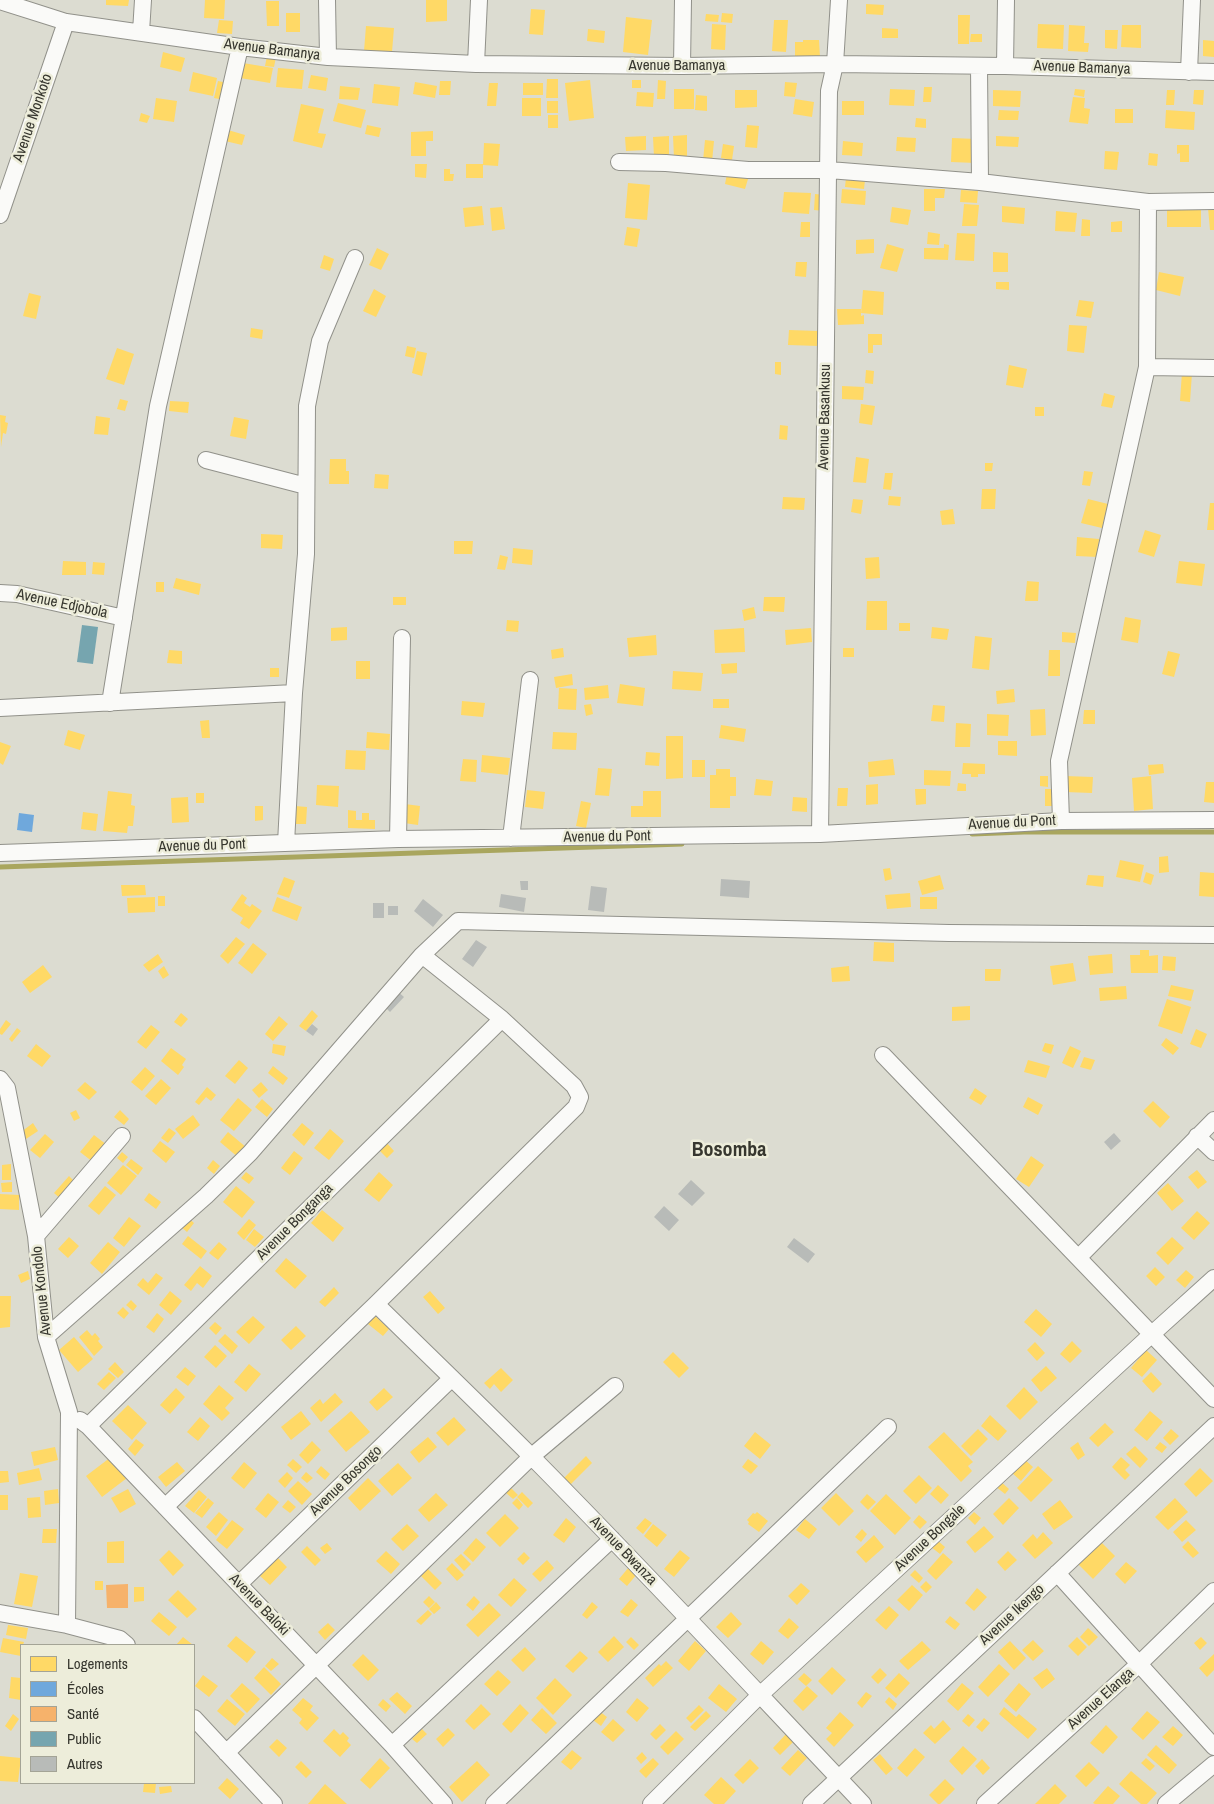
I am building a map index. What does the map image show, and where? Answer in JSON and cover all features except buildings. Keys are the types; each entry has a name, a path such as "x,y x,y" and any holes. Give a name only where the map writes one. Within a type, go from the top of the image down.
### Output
{"street":[{"path":"141,32 143,0"},
{"path":"327,0 328,57"},
{"path":"476,64 479,0"},
{"path":"682,0 682,66"},
{"name":"Avenue Basankusu","path":"820,834 829,90 835,64 839,0"},
{"path":"1004,66 1006,0"},
{"path":"1189,72 1192,0"},
{"name":"Avenue Bamanya","path":"0,1 66,22 240,47 328,57 476,64 682,66 835,64 1004,66 1214,72"},
{"name":"Avenue Monkoto","path":"0,215 66,22"},
{"path":"110,703 158,406 240,47"},
{"path":"979,66 980,182"},
{"path":"619,162 666,163 748,170 829,170 980,182 1148,202 1214,201"},
{"path":"1061,821 1059,761 1147,367 1148,202"},
{"path":"286,844 294,693 306,554 307,406 320,341 355,258"},
{"path":"1147,367 1214,368"},
{"path":"206,460 306,486"},
{"name":"Avenue Edjobola","path":"0,593 17,594 124,618"},
{"path":"398,839 402,638"},
{"path":"511,838 530,680"},
{"path":"0,708 294,693"},
{"name":"Avenue du Pont","path":"0,853 398,839 820,834 1061,821 1214,820"},
{"path":"46,1337 206,1196 250,1153 422,955 458,921 949,933 1214,934"},
{"path":"166,1507 576,1107 580,1097 574,1086 502,1018 422,955"},
{"name":"Avenue Bonganga","path":"88,1426 502,1018"},
{"path":"883,1055 1214,1399"},
{"name":"Avenue Kondolo","path":"0,1079 7,1088 36,1236 46,1337 69,1412 67,1625"},
{"path":"1079,1257 1214,1120"},
{"path":"36,1236 122,1136"},
{"path":"1197,1136 1214,1152"},
{"name":"Avenue Bongale","path":"651,1804 761,1694 1214,1278"},
{"name":"Avenue Bwanza","path":"376,1304 532,1456 761,1694 863,1804"},
{"name":"Avenue Bosongo","path":"239,1584 452,1378"},
{"path":"226,1752 532,1456 615,1386"},
{"name":"Avenue Baloki","path":"69,1412 88,1426 166,1507 392,1745 444,1804"},
{"name":"Avenue Ikengo","path":"811,1804 1214,1426"},
{"path":"494,1804 888,1427"},
{"path":"392,1745 612,1539"},
{"path":"1057,1573 1214,1746"},
{"name":"Avenue Elanga","path":"985,1804 1139,1664 1214,1591"},
{"path":"0,1614 67,1625 120,1639 125,1644"},
{"path":"195,1719 274,1804"},
{"path":"1166,1804 1214,1764"}],"waterway":[{"path":"972,834 1024,832 1214,832"},
{"path":"0,867 682,844"}],"district":[{"name":"Bosomba","path":"729,1151"}]}
